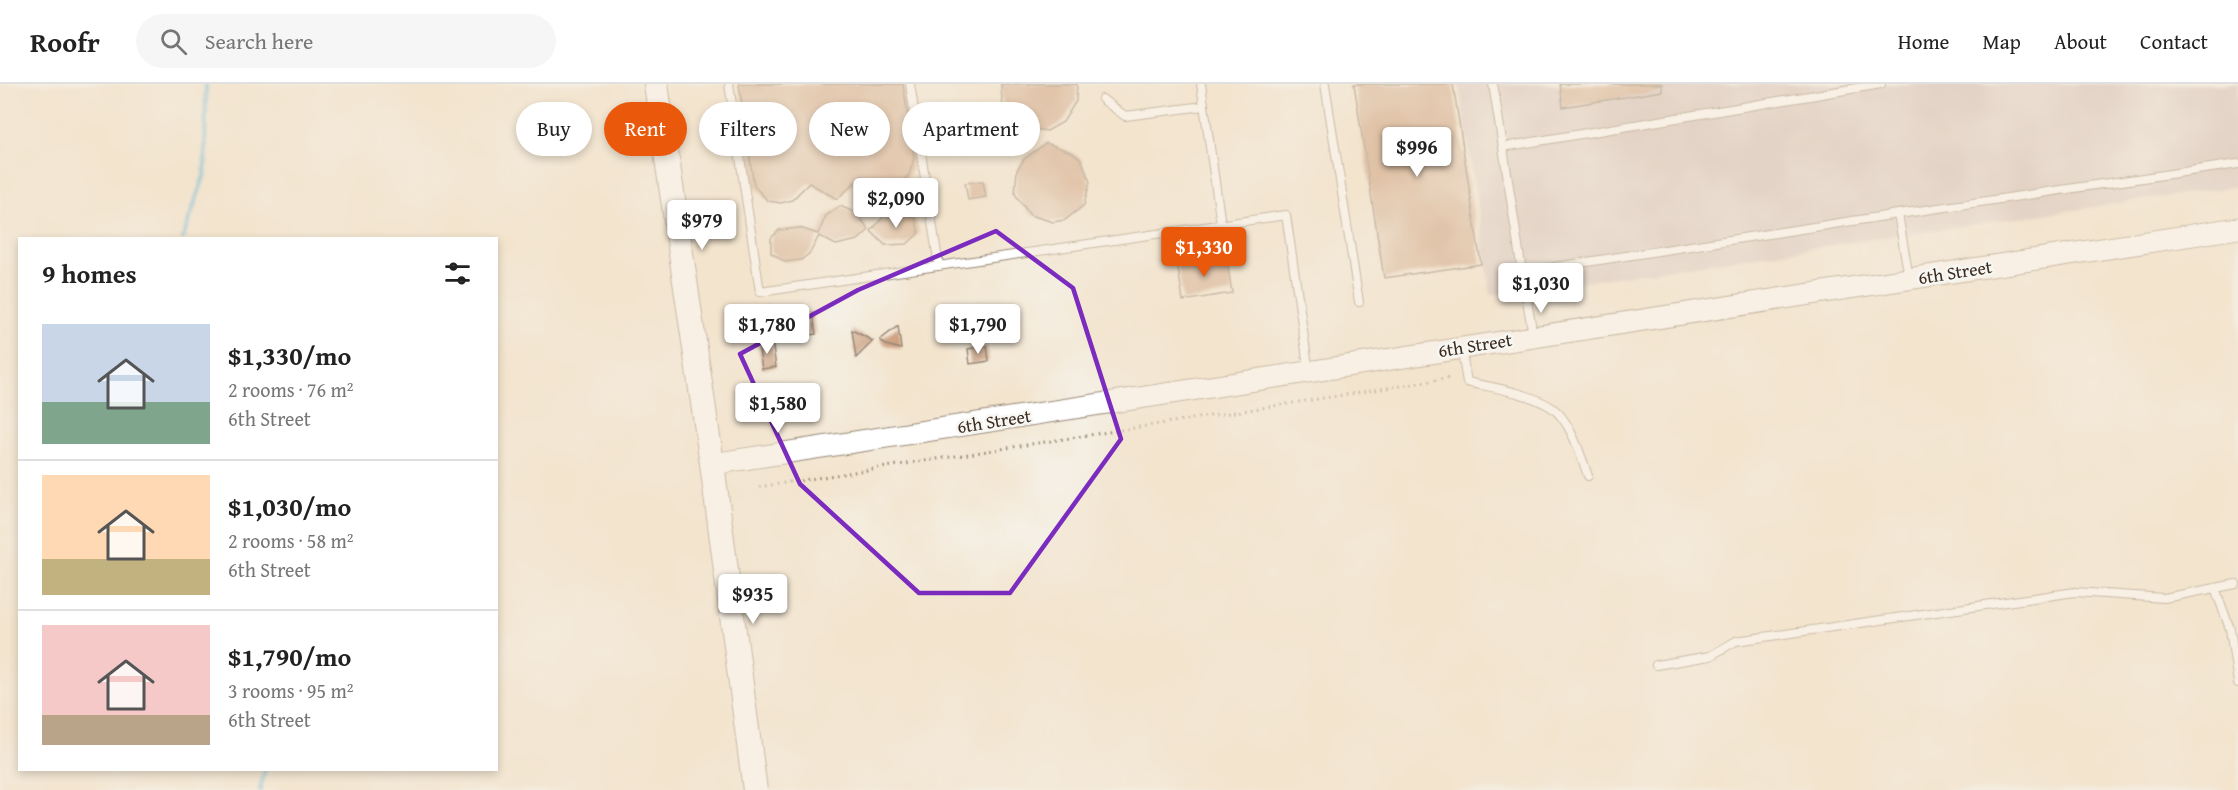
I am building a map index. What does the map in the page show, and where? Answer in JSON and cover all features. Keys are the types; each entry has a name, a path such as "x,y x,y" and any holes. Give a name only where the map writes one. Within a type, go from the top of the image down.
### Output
{"main road":[{"path":"656,84 711,464 754,790"}],"street":[{"name":"6th Street","path":"711,464 1309,372 1533,335 2238,228"}],"lane":[{"path":"729,84 760,292 1286,214 1309,372"},
{"path":"910,84 939,266"},
{"path":"1201,84 1221,224"},
{"path":"1325,84 1359,302"},
{"path":"1493,84 1533,335"},
{"path":"1503,147 1881,84"},
{"path":"1102,99 1125,116 1204,106"},
{"path":"1522,272 2238,164"},
{"path":"1898,214 1909,279"},
{"path":"1461,347 1467,382 1506,390 1553,408 1574,438 1588,476"},
{"path":"1656,665 1710,657 1736,642 2075,592 2164,598 2235,584"},
{"path":"2215,588 2230,628 2238,683"}],"path":[{"path":"759,487 1451,378"}],"highlighted area":[{"path":"996,231 1073,288 1121,439 1010,593 919,593 800,484 740,354 858,290"}],"shaded area":[{"path":"1459,84 2238,84 2238,186 1491,295"}],"building":[{"path":"739,84 903,84 906,102 902,102 902,156 914,156 914,158 909,175 900,184 887,187 874,184 862,176 837,199 809,183 792,200 781,203 768,201 754,186 750,156 797,156 797,102 742,102"},
{"path":"1001,84 1077,84 1076,101 1063,122 1047,131 1040,130 1040,102 1002,102"},
{"path":"1354,84 1453,84 1481,264 1384,278"},
{"path":"1560,84 1662,84 1662,91 1563,107"},
{"path":"1046,143 1071,152 1081,159 1090,182 1084,205 1065,220 1053,222 1030,215 1015,194 1017,170 1028,156 1040,156 1040,147"},
{"path":"983,181 986,197 968,200 965,183"},
{"path":"840,206 857,213 869,230 858,240 836,245 819,236 810,253 801,260 785,262 771,253 771,238 779,230 800,228 818,234 826,216"},
{"path":"901,212 915,218 919,233 907,244 885,245 871,231 885,215"},
{"path":"1226,254 1232,293 1183,301 1177,262"},
{"path":"813,312 816,334 788,338 785,317"},
{"path":"898,326 901,349 886,345 880,340"},
{"path":"852,330 873,341 856,358"},
{"path":"772,341 776,367 762,369 758,343"},
{"path":"987,346 989,361 970,364 968,349"}],"waterway":[{"path":"183,237 205,173 206,84"},
{"path":"260,790 265,771"}]}
